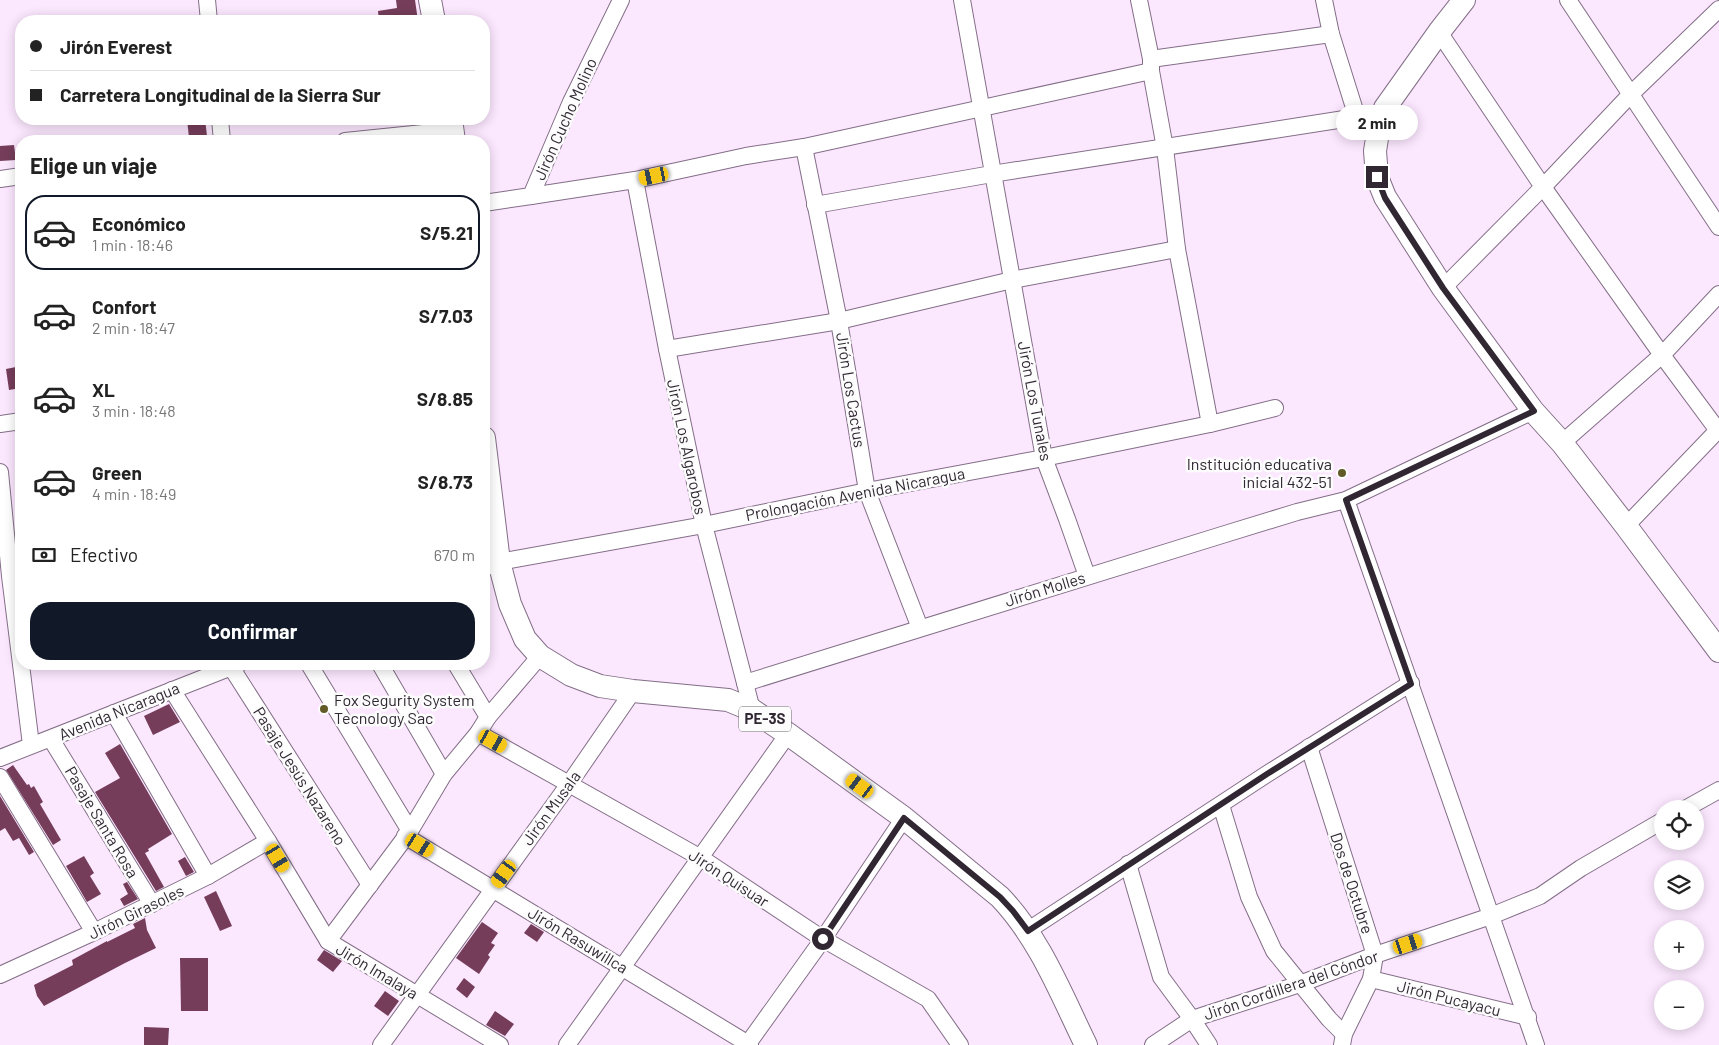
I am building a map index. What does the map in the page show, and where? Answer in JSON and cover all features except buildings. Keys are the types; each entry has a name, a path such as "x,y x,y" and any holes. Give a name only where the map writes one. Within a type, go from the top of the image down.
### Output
{"highway":[{"path":"430,0 433,15"},
{"path":"1464,0 1385,108 1375,151 1377,177 1385,198 1443,288 1534,411 1562,443 1626,526 1719,651"},
{"name":"PE-3S","path":"490,533 492,565 524,639 540,656 571,675 600,686 728,700 752,710 788,734 904,818 1000,897 1028,931 1048,966 1086,1045"}],"street":[{"path":"207,0 208,15"},
{"name":"Jirón Cucho Molino","path":"490,202 531,196 570,102 621,0"},
{"name":"Jirón Los Tunales","path":"962,0 1044,458 1068,519 1087,576"},
{"path":"1139,0 1165,148 1177,249 1210,424"},
{"path":"1324,0 1331,34 1357,117 1378,132"},
{"path":"1568,0 1719,227"},
{"path":"1443,288 1632,94 1719,9"},
{"path":"1439,32 1543,187 1719,431 1626,526"},
{"path":"531,196 636,180 746,156 804,147 980,108 1151,65 1331,34"},
{"path":"815,205 992,174 1357,117"},
{"path":"403,135 452,130"},
{"name":"Jirón Los Cactus","path":"804,147 839,321 868,491 920,628"},
{"path":"1,178 15,177"},
{"name":"Jirón Los Algarobos","path":"636,180 704,525 752,710"},
{"path":"668,349 839,321 1012,280 1177,249"},
{"path":"1562,443 1662,354 1719,294"},
{"name":"Prolongación Avenida Nicaragua","path":"492,565 1044,458 1210,424 1274,408"},
{"name":"Jirón Molles","path":"745,683 1087,576 1278,518 1346,500 1534,411"},
{"path":"0,424 15,422"},
{"path":"0,472 5,578 15,642"},
{"path":"1346,500 1528,1017 1536,1045"},
{"path":"328,941 408,834 444,774 478,733 488,717 540,656"},
{"path":"19,670 31,745"},
{"name":"Avenida Nicaragua","path":"0,758 222,670"},
{"name":"Pasaje Jesús Nazareno","path":"238,670 370,885"},
{"path":"312,670 408,834"},
{"path":"383,670 444,774"},
{"path":"460,670 488,717"},
{"path":"1028,931 1309,747 1411,684"},
{"name":"Jirón Imalaya","path":"172,690 268,841 328,941 500,1045"},
{"name":"Jirón Musala","path":"381,1045 569,784 633,691"},
{"path":"114,713 208,876"},
{"name":"Jirón Quisuar","path":"478,733 701,858 823,939 928,999 960,1045"},
{"path":"567,1045 788,734"},
{"name":"Pasaje Santa Rosa","path":"51,739 152,904"},
{"name":"Dos de Octubre","path":"1309,747 1375,955 1371,979 1343,1040"},
{"path":"0,777 94,932"},
{"path":"1701,800 1719,790"},
{"path":"1221,805 1249,897 1274,951 1343,1040"},
{"path":"748,1045 823,939 904,818"},
{"name":"Jirón Cordillera del Cóndor","path":"1153,1045 1192,1019 1300,984 1375,955 1491,916 1540,896 1581,868 1654,827"},
{"name":"Jirón Rasuwillca","path":"408,834 493,889 748,1045"},
{"name":"Jirón Girasoles","path":"0,975 94,932 208,876 268,841"},
{"path":"1128,864 1161,978 1209,1045"},
{"name":"Jirón Pucayacu","path":"1371,979 1528,1017"}],"place":[{"name":"Institución educativa inicial 432-51","path":"1342,473"},
{"name":"Fox Segurity System Tecnology Sac","path":"324,709"}],"route":[{"path":"823,939 904,818 1000,897 1028,931 1267,774 1411,684 1346,500 1534,411 1443,288 1385,198 1377,177"}]}
